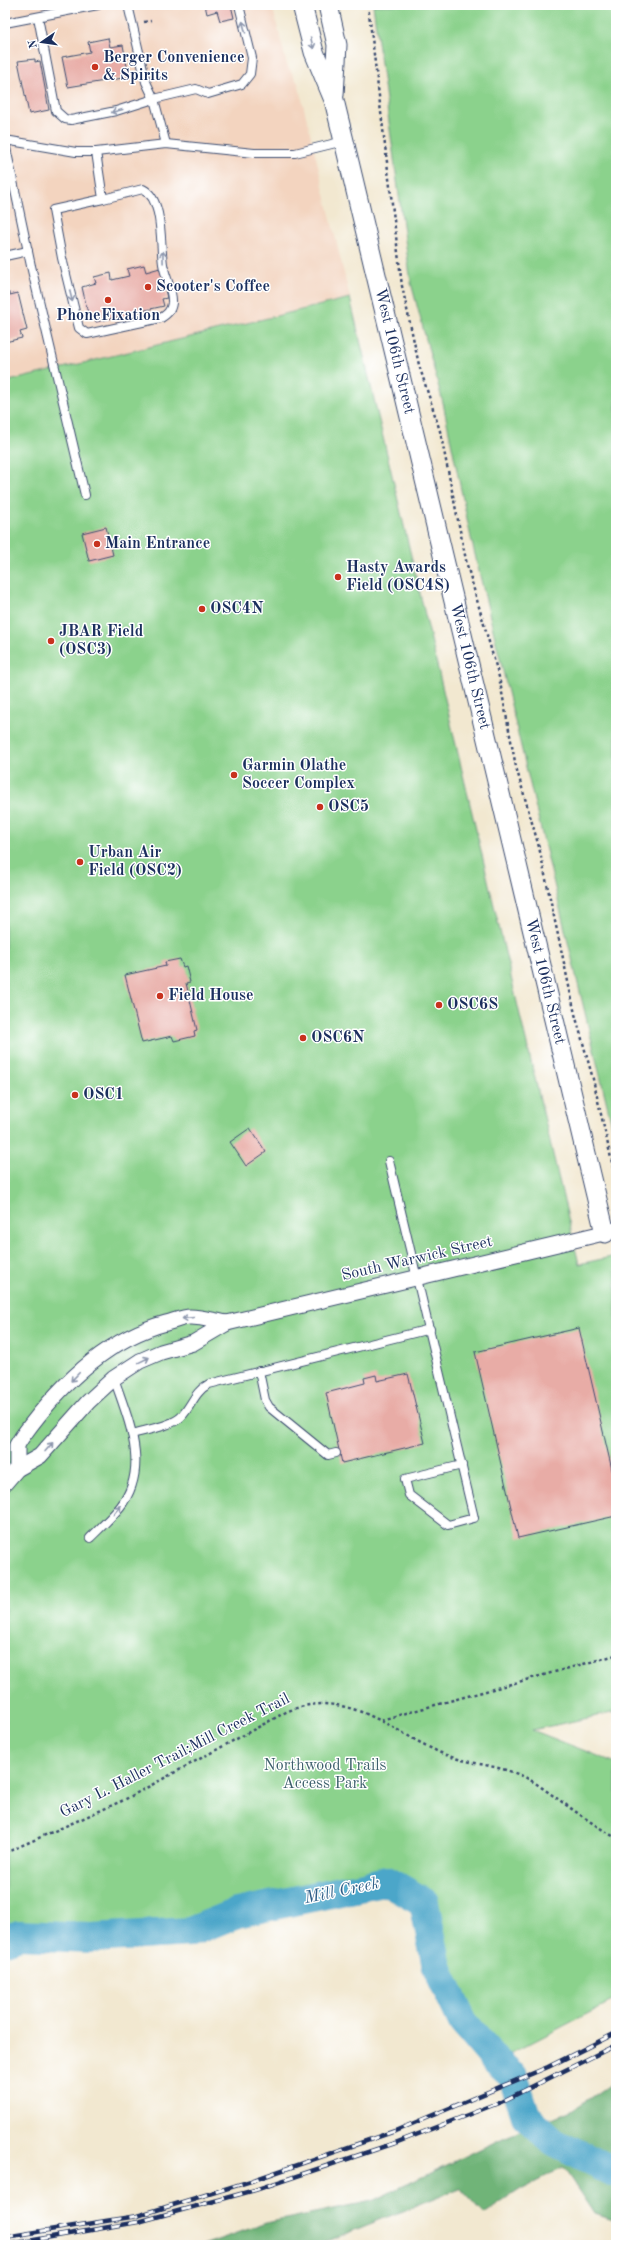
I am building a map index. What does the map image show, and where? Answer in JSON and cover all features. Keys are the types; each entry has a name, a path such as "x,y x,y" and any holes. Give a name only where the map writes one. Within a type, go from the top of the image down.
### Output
{"street":[{"name":"West 106th Street","path":"302,5 314,52 334,100 611,1232"},
{"name":"West 106th Street","path":"328,5 337,45 334,100"},
{"name":"South Warwick Street","path":"227,1323 190,1317 173,1321 148,1328 134,1334 100,1356 79,1373 26,1431 17,1445 17,1469 40,1456 88,1402 114,1378 140,1361 161,1352 193,1343 227,1323 611,1232"},
{"path":"5,1483 17,1469"}],"lane":[{"path":"5,23 98,5"},
{"path":"128,5 146,82 154,99 166,144"},
{"path":"38,17 56,111 65,119 71,120 116,111 154,99 196,89 208,94 242,84 250,74 252,58 239,5"},
{"path":"5,140 76,152 96,152 166,144 254,153 295,153 344,141"},
{"path":"5,143 28,251 85,495"},
{"path":"96,152 103,199"},
{"path":"143,189 148,192 154,202 163,236 163,264 171,294 170,309 161,318 93,334 87,334 79,328 62,258 53,210 103,199 143,189"},
{"path":"5,256 28,251"},
{"path":"389,1161 416,1277 430,1329 462,1465 474,1518 448,1525 409,1495 405,1479 462,1465"},
{"path":"132,1434 171,1423 181,1417 200,1389 209,1384 430,1329"},
{"path":"259,1372 265,1400 269,1407 328,1455 336,1453"},
{"path":"90,1538 121,1506 132,1485 137,1459 132,1434 114,1378"}],"path":[{"path":"368,5 404,293 420,365 440,431 467,565 499,677 516,767 539,847 575,1014 594,1079 616,1180"},
{"path":"144,22 151,21"},
{"path":"381,1720 616,1655"},
{"name":"Gary L. Haller Trail;Mill Creek Trail","path":"5,1853 124,1800 300,1705 326,1703 350,1708 381,1720 441,1753 520,1775 616,1838"}],"shaded area":[{"path":"5,5 272,5 287,65 298,83 350,298 5,382"}],"green space":[{"path":"373,5 616,5 616,1142 471,538 443,403 411,283"},
{"name":"Garmin Olathe Soccer Complex","path":"350,298 579,1264 616,1256 616,1712 532,1730 616,1763 616,1999 496,2061 463,2022 437,1967 424,1902 387,1881 237,1913 190,1932 91,1938 19,1935 5,1940 5,382"},
{"path":"616,2080 616,2139 613,2142 616,2142 616,2221 595,2214 566,2170 562,2168 521,2189 484,2214 460,2188 317,2245 203,2245 266,2223 372,2201 503,2138 574,2109"}],"building":[{"path":"205,5 231,5 234,18 220,21 217,11 207,14"},
{"name":"Berger Convenience & Spirits","path":"108,38 110,47 123,45 129,77 68,87 62,57 90,52 88,42"},
{"path":"35,59 35,62 40,61 49,110 29,114 18,61"},
{"path":"144,265 146,272 160,268 167,298 162,299 164,306 137,312 138,315 122,319 121,316 96,322 94,316 89,318 82,287 96,283 94,277 111,273 112,280 129,276 127,269"},
{"path":"10,293 10,295 18,293 27,330 20,332 22,338 5,342 5,294"},
{"name":"Main Entrance","path":"106,527 113,555 89,561 82,533"},
{"name":"Field House","path":"180,959 183,967 186,966 190,982 186,983 197,1030 194,1031 195,1036 174,1041 172,1036 142,1043 125,975 166,966 165,962"},
{"path":"250,1128 266,1152 246,1166 230,1142"},
{"path":"579,1328 616,1487 616,1516 518,1538 475,1352"},
{"path":"408,1374 425,1443 342,1463 326,1393 365,1383 364,1378 376,1375 377,1381"}],"waterway":[{"name":"Mill Creek","path":"5,1940 19,1935 91,1938 190,1932 237,1913 387,1881 424,1902 437,1967 463,2022 496,2061 513,2076 526,2116 554,2142 616,2173"}],"railway":[{"path":"5,2237 137,2216 251,2181 395,2131 548,2067 616,2033"},
{"path":"5,2245 138,2222 255,2190 395,2143 501,2102 616,2045"}],"place":[{"name":"Berger Convenience & Spirits","path":"95,67"},
{"name":"Scooter's Coffee","path":"148,287"},
{"name":"PhoneFixation","path":"108,300"},
{"name":"Main Entrance","path":"97,544"},
{"name":"Hasty Awards Field (OSC4S)","path":"338,577"},
{"name":"OSC4N","path":"202,609"},
{"name":"JBAR Field (OSC3)","path":"51,641"},
{"name":"Garmin Olathe Soccer Complex","path":"234,775"},
{"name":"OSC5","path":"320,807"},
{"name":"Urban Air Field (OSC2)","path":"80,862"},
{"name":"Field House","path":"160,996"},
{"name":"OSC6S","path":"439,1005"},
{"name":"OSC6N","path":"303,1038"},
{"name":"OSC1","path":"75,1095"}],"park label":[{"name":"Northwood Trails Access Park","path":"325,1775"}]}
